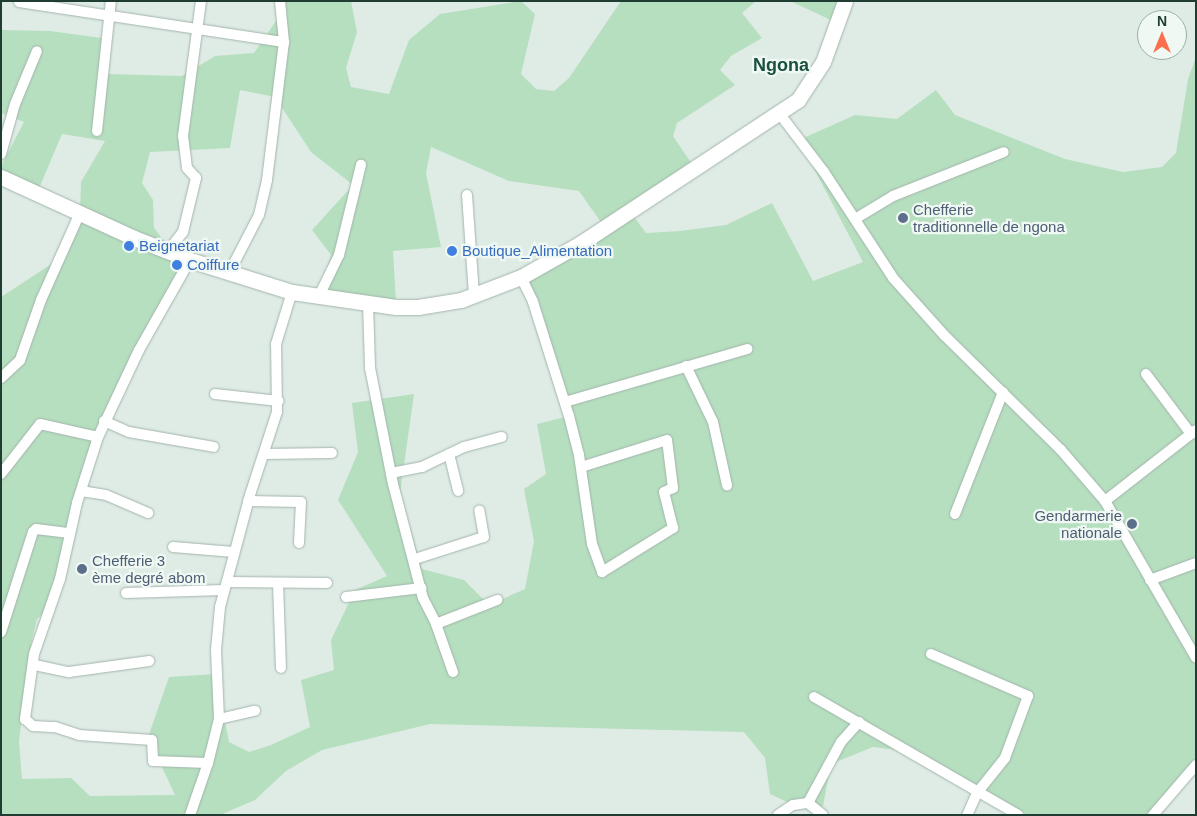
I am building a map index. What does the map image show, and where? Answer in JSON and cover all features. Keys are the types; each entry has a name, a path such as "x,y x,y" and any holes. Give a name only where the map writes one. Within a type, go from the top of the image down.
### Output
{"street":[{"path":"97,131 111,1"},
{"path":"168,250 183,232 196,178 187,168 183,136 200,1"},
{"path":"229,273 259,216 267,180 284,42 280,1"},
{"path":"1,177 190,260 292,292 368,304 418,307 474,296 521,277 605,228 737,138 779,114 798,100 823,62 845,1"},
{"path":"19,2 110,14 284,42"},
{"path":"1,154 15,104 37,52"},
{"path":"779,114 824,172 893,278 944,335 1067,457 1104,501 1196,658"},
{"path":"855,219 894,196 1004,152"},
{"path":"319,296 339,255 361,165"},
{"path":"467,195 474,296"},
{"path":"1,378 20,360 41,300 80,213"},
{"path":"190,260 104,421 98,437 81,491 60,579 34,654 35,665 25,714 27,722 76,732 79,735 152,740 153,761 208,763"},
{"path":"521,277 533,302 565,402 581,467 592,544 602,572 673,528 664,492 673,488 666,440 581,467"},
{"path":"190,815 208,763 219,718 216,650 226,586 248,500 264,454 278,401 276,344 292,292"},
{"path":"368,304 370,368 392,473 421,588 453,672"},
{"path":"565,402 747,349"},
{"path":"686,366 713,422 728,486"},
{"path":"1104,501 1193,432 1146,374"},
{"path":"954,514 1003,392"},
{"path":"215,394 278,401"},
{"path":"104,421 129,432 214,447"},
{"path":"1,474 40,424 98,437"},
{"path":"392,473 422,467 449,454 502,437"},
{"path":"264,454 332,453"},
{"path":"449,454 458,492"},
{"path":"81,491 106,495 148,513"},
{"path":"248,500 301,502 300,542"},
{"path":"415,560 484,537 480,510"},
{"path":"1,632 33,532 36,529 70,533"},
{"path":"173,548 234,552"},
{"path":"1150,580 1196,563"},
{"path":"126,594 226,586 327,582"},
{"path":"278,583 281,668"},
{"path":"346,597 421,588"},
{"path":"436,624 497,600"},
{"path":"930,654 1028,696 1005,758 977,792 967,815"},
{"path":"35,665 69,672 149,661"},
{"path":"814,697 1018,815"},
{"path":"219,718 255,711"},
{"path":"808,803 841,742 860,722"},
{"path":"1153,815 1196,765"},
{"path":"778,815 793,805 808,803 823,815"}],"green space":[{"path":"281,1 351,1 357,32 346,68 351,87 389,94 409,40 440,14 521,1 535,14 521,74 536,89 554,91 569,78 621,1 756,1 742,13 762,38 731,56 720,70 735,85 677,123 673,136 694,167 630,211 646,233 726,225 772,203 813,281 863,262 799,140 855,115 897,119 936,90 955,115 1065,159 1123,172 1162,167 1176,153 1188,79 1196,57 1196,770 1151,815 1028,815 920,753 873,747 831,764 823,806 800,808 770,794 765,758 744,732 430,724 322,750 286,771 255,800 220,815 1,815 1,297 53,263 80,213 81,182 105,141 62,134 37,193 1,177 1,166 24,122 1,113 2,30 50,31 109,39 106,74 182,76 215,56 254,53 276,21","holes":["240,90 275,97 311,152 353,185 312,230 331,255 319,296 396,303 393,251 441,247 426,173 431,147 509,181 579,191 605,228 521,277 569,416 537,424 546,474 524,489 534,541 525,589 489,605 464,580 422,569 400,493 414,394 352,403 358,452 338,500 387,576 355,590 331,640 334,670 301,680 310,727 271,745 249,752 229,742 216,674 169,677 148,737 175,795 90,796 71,778 22,779 19,741 32,639 37,619 51,607 69,563 101,421 193,261 171,250 154,228 153,200 142,183 150,152 230,148"]},
{"path":"790,1 843,1 835,22"}],"place":[{"name":"Chefferie traditionnelle de ngona","path":"903,218"},
{"name":"Beignetariat","path":"129,246"},
{"name":"Boutique_Alimentation","path":"452,251"},
{"name":"Coiffure","path":"177,265"},
{"name":"Gendarmerie nationale","path":"1132,524"},
{"name":"Chefferie 3 ème degré abom","path":"82,569"}],"district":[{"name":"Ngona","path":"781,65"}]}
